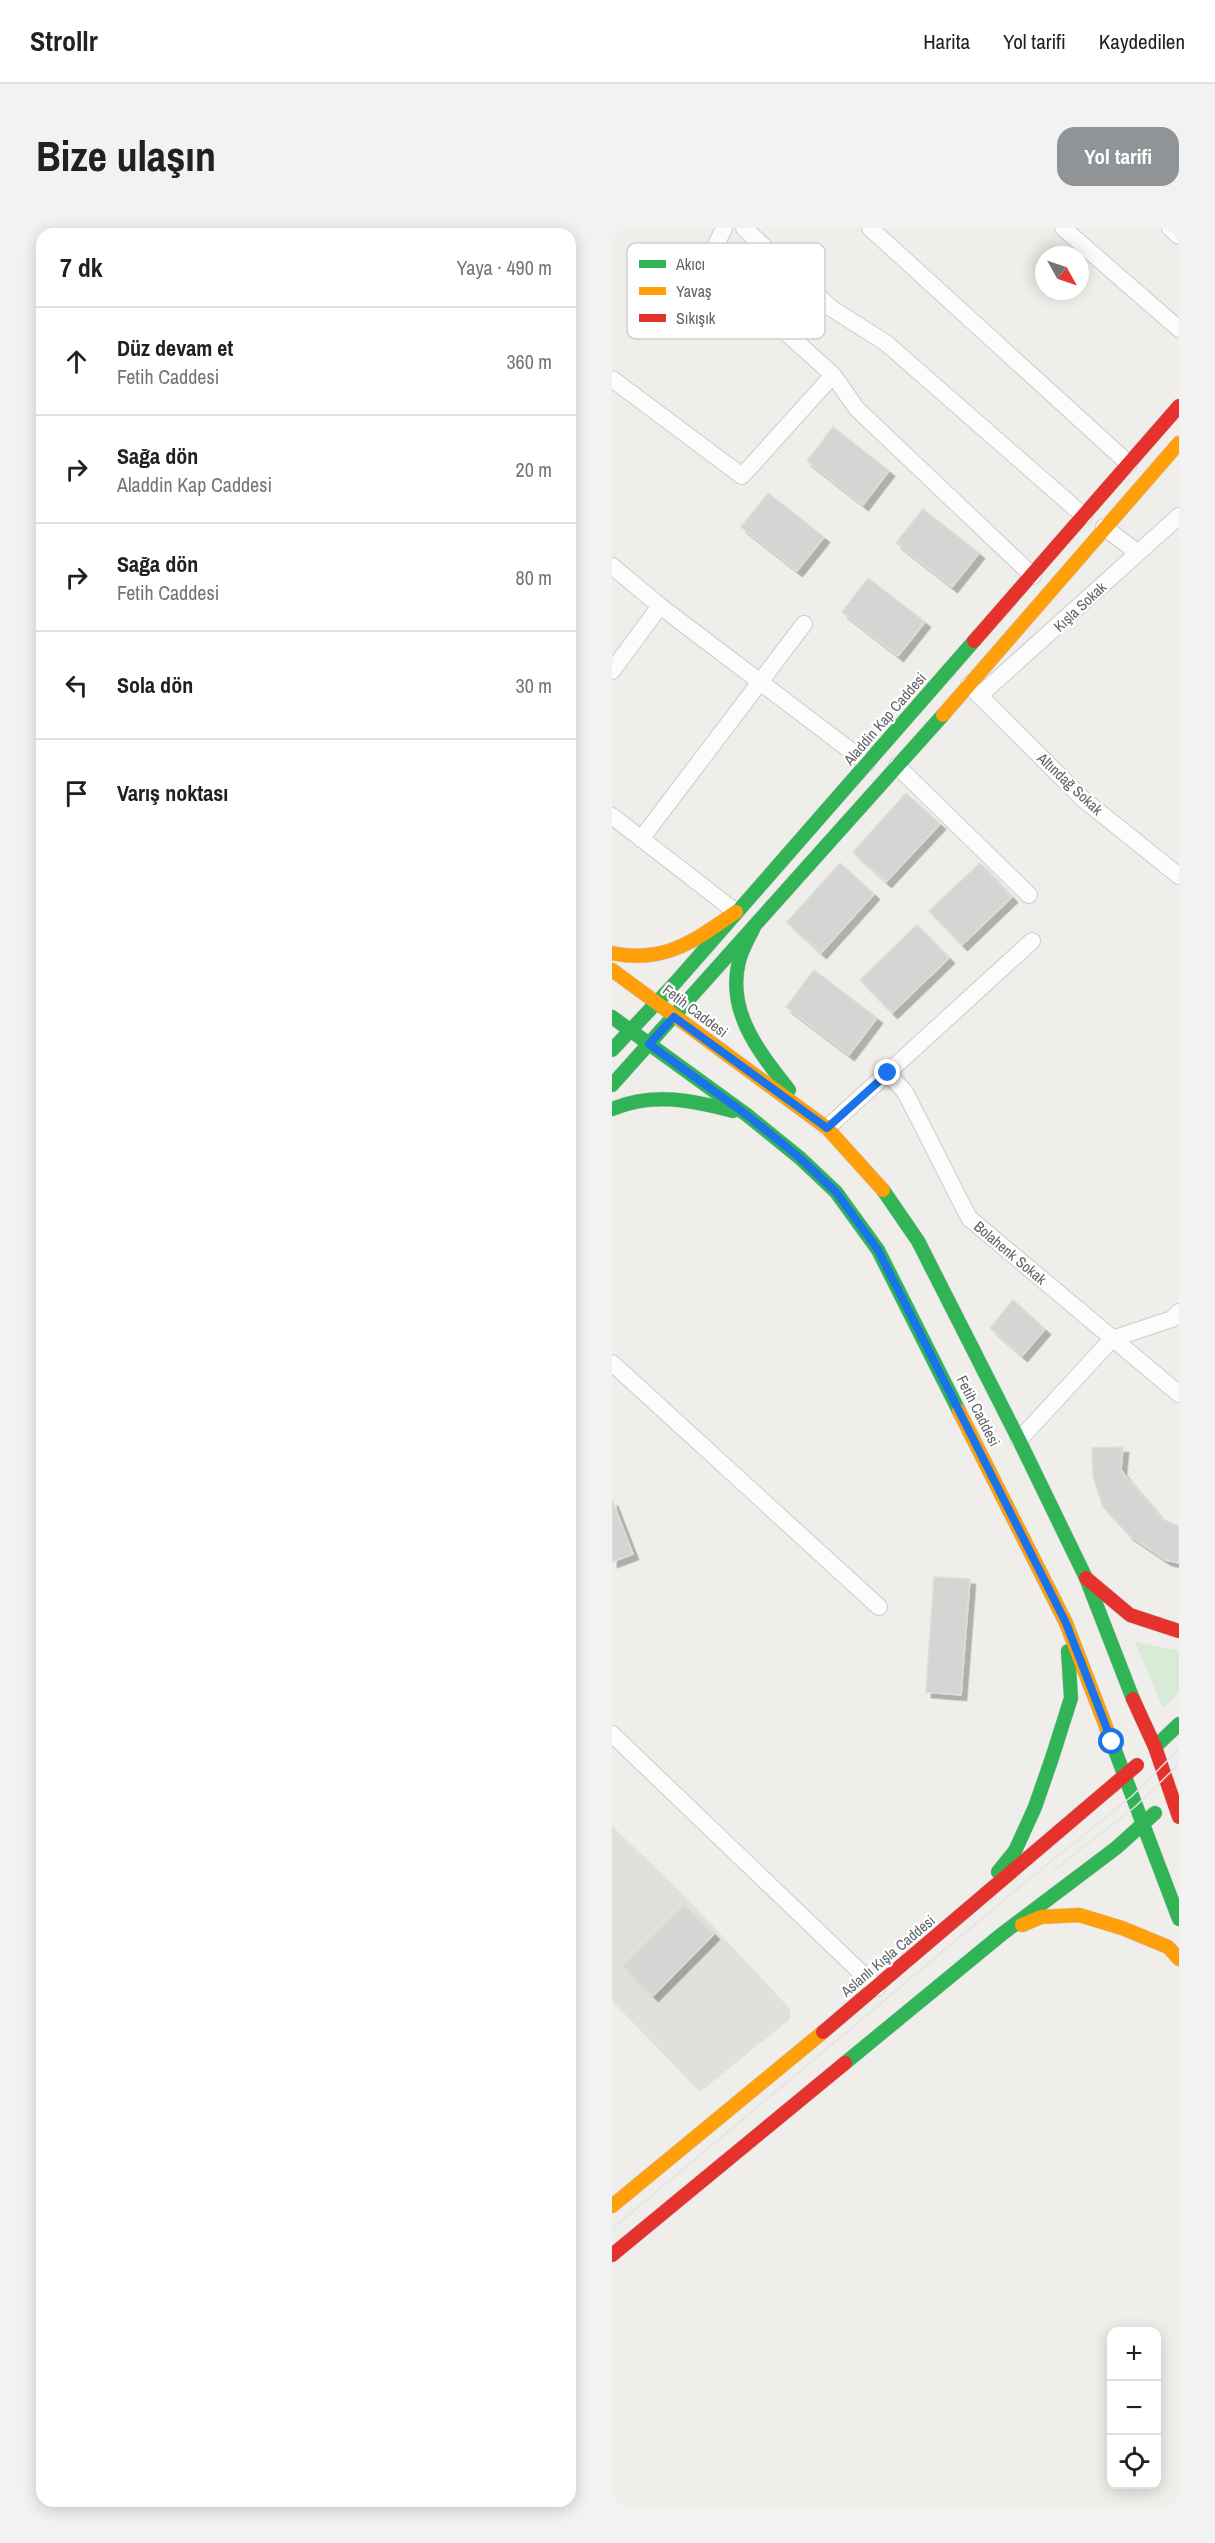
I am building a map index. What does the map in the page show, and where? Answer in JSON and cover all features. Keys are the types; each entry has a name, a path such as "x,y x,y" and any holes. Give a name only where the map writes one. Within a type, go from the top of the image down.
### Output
{"main road":[{"name":"Aladdin Kap Caddesi","path":"612,1050 1033,576 1179,406"},
{"path":"612,1085 897,766 974,690 1104,527 1179,443"},
{"path":"612,953 627,958 655,957 673,952 736,912"},
{"path":"754,927 738,965 736,993 740,1017 752,1042 806,1113"},
{"name":"Fetih Caddesi","path":"612,970 827,1128 883,1190 918,1241 1086,1578 1119,1667 1175,1793 1179,1817"},
{"name":"Fetih Caddesi","path":"612,1017 747,1115 800,1158 836,1192 878,1250 1066,1623 1179,1919"},
{"path":"612,1109 628,1101 656,1096 700,1102 747,1115"},
{"path":"1086,1578 1130,1615 1179,1631"},
{"path":"973,1906 1015,1851 1035,1807 1052,1758 1071,1698 1066,1623"},
{"name":"Aslanlı Kışla Caddesi","path":"612,2206 877,1988 1125,1777 1179,1724"},
{"path":"612,2255 1002,1934 1144,1824 1175,1793"},
{"path":"1002,1934 1041,1917 1079,1915 1122,1928 1168,1947 1179,1959"}],"street":[{"path":"716,243 723,228"},
{"path":"744,228 760,243"},
{"path":"870,228 1129,464"},
{"path":"1063,228 1179,329"},
{"path":"1170,228 1179,236"},
{"path":"825,302 886,343 1084,516"},
{"path":"793,339 833,375 857,409 1033,576"},
{"path":"612,379 742,476 833,375"},
{"name":"Kışla Sokak","path":"974,690 1048,636 1179,516"},
{"path":"1104,527 1138,553"},
{"path":"612,566 660,606 761,680 867,763"},
{"path":"612,671 660,606"},
{"path":"641,839 804,624"},
{"name":"Altındağ Sokak","path":"974,690 1083,799 1179,876"},
{"path":"897,766 1029,895"},
{"path":"612,816 736,912"},
{"path":"827,1128 1032,941"},
{"name":"Bolahenk Sokak","path":"888,1073 905,1092 969,1218 1179,1394"},
{"path":"1019,1440 1112,1339 1172,1319 1179,1312"},
{"path":"612,1363 879,1607"},
{"path":"612,1734 877,1988"}],"shaded area":[{"path":"612,1826 686,1897 790,2009 790,2019 700,2092 612,2001"}],"green space":[{"path":"1135,1642 1179,1651 1179,1693 1163,1708"}],"building":[{"path":"833,427 889,471 863,505 807,461"},
{"path":"768,493 824,537 797,571 741,527"},
{"path":"923,509 979,553 952,587 896,543"},
{"path":"868,578 925,622 898,656 842,612"},
{"path":"906,793 940,824 886,882 853,852"},
{"path":"840,863 874,894 821,953 787,922"},
{"path":"980,863 1012,897 962,945 929,911"},
{"path":"917,925 949,958 892,1013 860,980"},
{"path":"814,970 877,1018 849,1055 786,1007"},
{"path":"1013,1300 1045,1329 1022,1356 990,1328"},
{"path":"1123,1447 1121,1470 1162,1519 1179,1526 1179,1563 1166,1560 1129,1535 1103,1507 1093,1476 1092,1448"},
{"path":"612,1500 633,1554 612,1562"},
{"path":"934,1577 970,1579 961,1695 926,1692"},
{"path":"684,1905 714,1934 653,1996 623,1966"}],"tram line":[{"path":"612,2229 1029,1879 1132,1796 1179,1749"},
{"path":"1053,1871 1136,1806 1179,1764"}],"traffic: fast":[{"path":"612,1050 676,982 974,641"},
{"path":"612,1085 943,715"},
{"path":"754,927 739,961 736,980 737,997 748,1031 789,1090"},
{"path":"612,1017 747,1115 800,1158 836,1192 878,1250 959,1411"},
{"path":"612,1109 657,1099 687,1101 733,1111"},
{"path":"883,1190 918,1241 1019,1440 1086,1578 1133,1699"},
{"path":"998,1872 1015,1851 1035,1807 1052,1758 1071,1698 1068,1651"},
{"path":"1155,1747 1179,1724"},
{"path":"1108,1732 1179,1919"},
{"path":"845,2063 1002,1934 1116,1848 1155,1813"}],"traffic: slow":[{"path":"943,715 1179,443"},
{"path":"612,953 631,956 663,953 692,941 736,912"},
{"path":"612,970 827,1128 883,1190"},
{"path":"959,1411 1066,1623 1108,1732"},
{"path":"1022,1925 1041,1917 1079,1915 1122,1928 1168,1947 1179,1959"},
{"path":"612,2206 823,2032"}],"traffic: jam":[{"path":"974,641 1179,406"},
{"path":"1086,1578 1130,1615 1179,1631"},
{"path":"1133,1699 1155,1747 1179,1817"},
{"path":"823,2032 1137,1765"},
{"path":"612,2255 845,2063"}],"route":[{"path":"888,1073 827,1128 674,1017 649,1044 747,1115 800,1158 836,1192 878,1250 1066,1623 1112,1742"}]}
